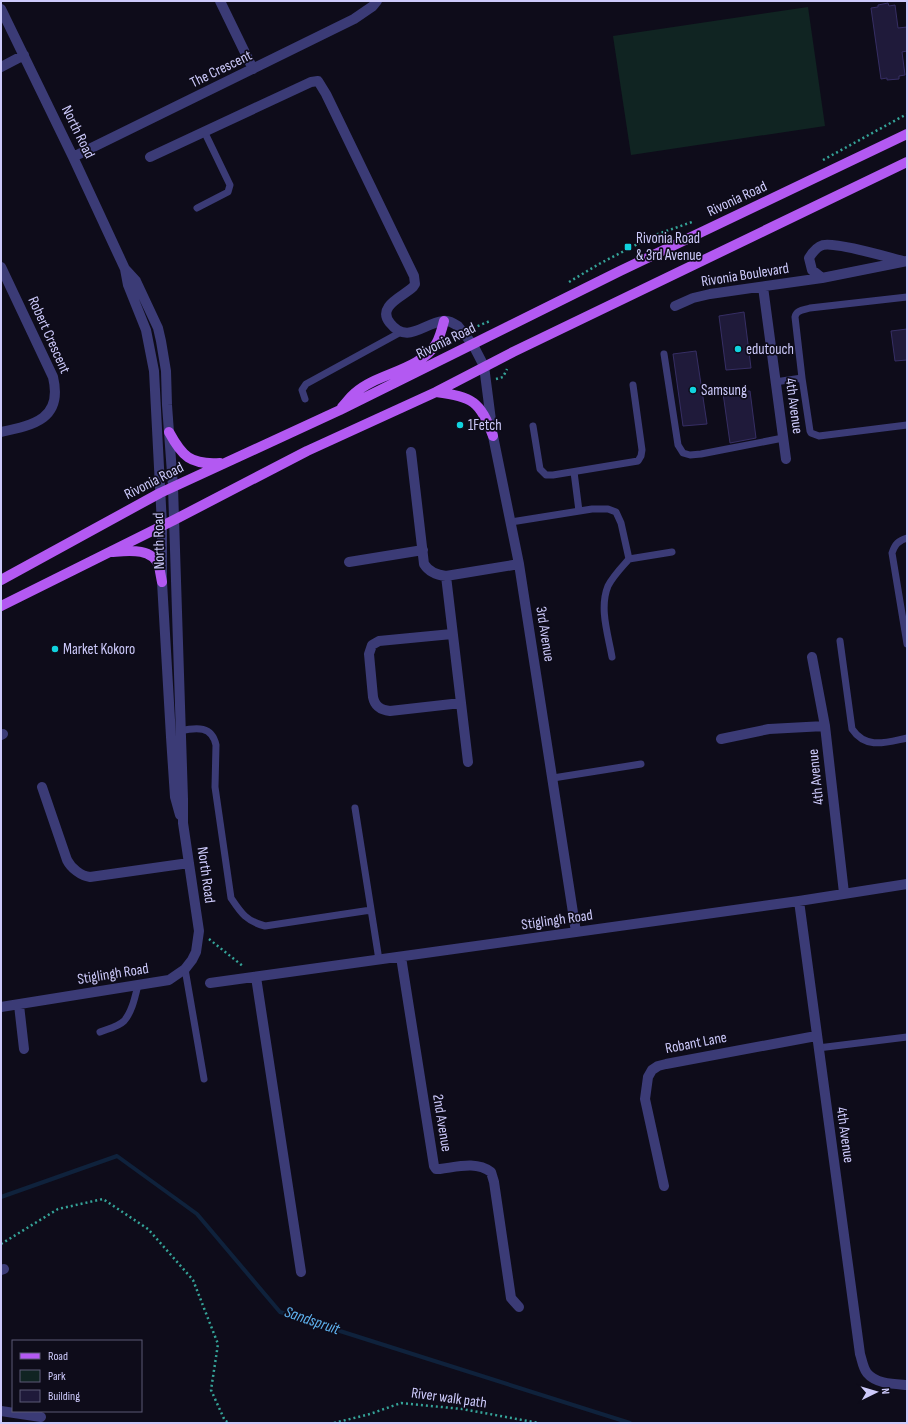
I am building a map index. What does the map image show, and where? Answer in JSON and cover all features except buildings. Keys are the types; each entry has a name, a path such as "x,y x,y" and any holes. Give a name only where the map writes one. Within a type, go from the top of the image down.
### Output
{"main road":[{"name":"Rivonia Road","path":"1,580 160,493 340,410 620,271 907,134"},
{"path":"1,606 307,452 436,392 484,366 907,162"},
{"path":"340,410 355,392 368,384 426,356 437,343 444,321"},
{"path":"436,392 459,396 476,404 486,416 493,436"},
{"path":"168,432 178,449 185,456 206,464 226,462"},
{"path":"105,553 140,551 148,554 158,565 162,582"}],"street":[{"path":"220,1 253,69"},
{"name":"The Crescent","path":"73,157 354,19 373,6 377,1"},
{"name":"North Road","path":"1,9 73,157 125,269 128,285 146,330 153,365 162,525 162,582 175,797 183,823"},
{"path":"1,67 24,55"},
{"path":"150,157 311,82 319,82 414,276 415,284 413,287 393,300 386,311 388,320 400,332 408,333 444,321"},
{"name":"Rivonia Boulevard","path":"822,278 812,270 809,258 818,248 823,245 849,248 906,261"},
{"name":"Rivonia Boulevard","path":"674,306 693,298 710,294 822,278 906,261"},
{"name":"Robert Crescent","path":"1,267 53,377 56,388 55,397 50,410 43,418 26,427 1,432"},
{"name":"North Road","path":"125,269 134,278 142,292 158,328 162,341 166,371 168,432 173,487 183,823 199,931"},
{"name":"4th Avenue","path":"763,287 786,459"},
{"name":"3rd Avenue","path":"444,321 458,326 472,345 484,366 493,436 519,564 576,932"},
{"path":"411,452 424,564 427,569 438,575 446,576 519,564"},
{"path":"349,562 423,550"},
{"path":"446,576 468,762"},
{"path":"452,634 379,641 372,645 369,654 373,697 378,707 382,710 390,711 461,703"},
{"name":"4th Avenue","path":"812,657 825,726 844,893"},
{"path":"721,739 769,729 825,726"},
{"path":"42,787 69,865 85,876 90,877 189,863"},
{"name":"Stiglingh Road","path":"210,983 799,901 907,884"},
{"name":"4th Avenue","path":"799,901 860,1354 867,1373 882,1382 907,1385"},
{"name":"Stiglingh Road","path":"1,1007 168,980 185,969 196,952 199,931"},
{"name":"2nd Avenue","path":"401,957 434,1166 436,1169 440,1169 475,1165 484,1166 491,1172 494,1182 511,1298 519,1307"},
{"path":"256,977 301,1272"},
{"path":"19,1005 24,1049"},
{"name":"Robant Lane","path":"664,1186 645,1099 648,1077 652,1070 658,1066 666,1064 816,1036"},
{"path":"1,1411 41,1417"}],"lane":[{"path":"197,208 228,192 230,185 204,132"},
{"path":"907,297 810,308 799,311 795,316 802,378 811,433 819,436 907,425"},
{"path":"305,399 302,390 306,384 400,332"},
{"path":"664,354 678,445 682,453 690,455 701,454 783,438"},
{"path":"775,382 802,378"},
{"path":"533,426 540,469 546,474 553,475 638,462 642,450 633,385"},
{"path":"574,472 579,511"},
{"path":"511,522 579,511 600,509 616,512 621,522 629,559"},
{"path":"907,538 898,542 892,553 907,644"},
{"path":"612,656 604,615 604,603 609,584 629,559 672,552"},
{"path":"840,641 852,729 855,734 862,740 874,744 907,738"},
{"path":"180,731 198,729 205,730 211,733 214,737 216,745 215,787 231,898 239,910 247,918 254,923 265,926 371,910"},
{"path":"553,778 641,764"},
{"path":"355,808 379,960"},
{"path":"185,969 204,1079"},
{"path":"100,1032 124,1021 131,1008 138,985"},
{"path":"818,1048 907,1037"}],"path":[{"path":"819,162 907,114"},
{"path":"563,286 599,264 656,235 697,221"},
{"path":"199,931 256,977"},
{"path":"1,1244 58,1209 103,1199 148,1229 193,1280 218,1344 211,1390 225,1421 230,1423"},
{"name":"River walk path","path":"334,1423 370,1414 401,1403 462,1409 539,1423"}],"green space":[{"path":"808,7 825,126 631,155 613,36"}],"waterway":[{"name":"Sandspruit","path":"1,1197 117,1156 197,1214 280,1312 630,1423"}],"place":[{"name":"Rivonia Road & 3rd Avenue","path":"628,247"},
{"name":"edutouch","path":"738,349"},
{"name":"Samsung","path":"693,390"},
{"name":"1Fetch","path":"460,425"},
{"name":"Market Kokoro","path":"55,649"}]}
